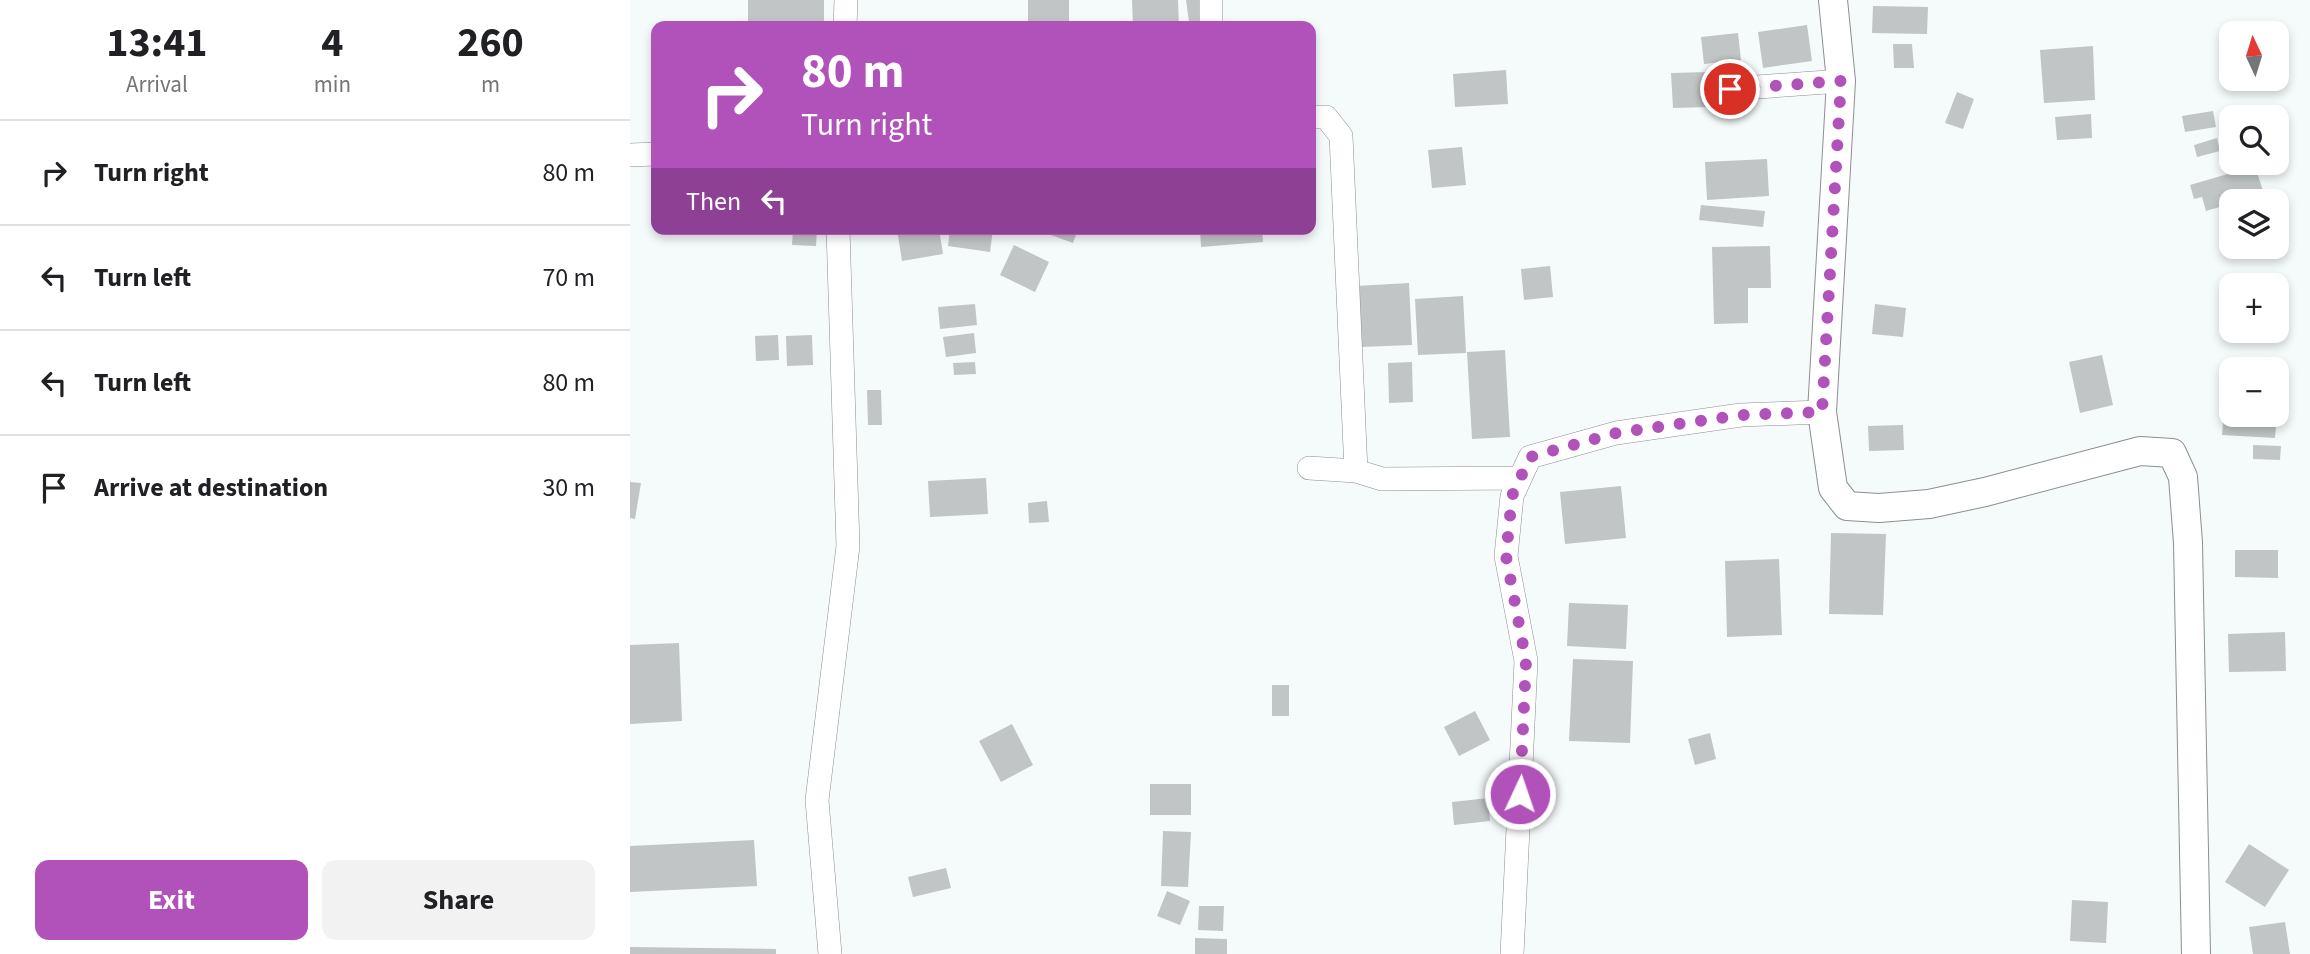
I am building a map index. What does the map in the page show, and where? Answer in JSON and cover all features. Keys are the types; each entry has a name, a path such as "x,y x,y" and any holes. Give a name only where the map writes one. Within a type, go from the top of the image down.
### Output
{"street":[{"path":"845,21 846,0"},
{"path":"1210,21 1211,0"},
{"path":"1833,0 1841,81 1822,412 1833,488 1847,506 1880,508 1929,503 1985,492 2140,451 2172,453 2183,477 2188,543 2196,954"},
{"path":"1730,89 1841,81"},
{"path":"1316,117 1326,117 1341,136 1356,471"},
{"path":"630,155 651,154"},
{"path":"830,954 817,800 848,545 838,235"},
{"path":"1512,954 1526,661 1506,556 1512,496 1530,457 1616,433 1741,415 1822,412"},
{"path":"1308,467 1356,471 1382,479 1520,478"}],"building":[{"path":"748,0 824,0 824,21 748,21"},
{"path":"1028,0 1069,0 1069,21 1028,21"},
{"path":"1132,0 1178,0 1179,21 1133,21"},
{"path":"1186,0 1204,0 1206,21 1189,21"},
{"path":"1873,6 1928,7 1927,34 1872,33"},
{"path":"1807,25 1812,61 1763,68 1758,32"},
{"path":"1738,33 1741,60 1704,64 1701,37"},
{"path":"1893,44 1912,44 1914,68 1894,68"},
{"path":"2093,46 2095,100 2044,103 2040,50"},
{"path":"1506,70 1508,104 1455,107 1453,74"},
{"path":"1708,72 1709,107 1673,108 1671,73"},
{"path":"1957,92 1974,99 1963,129 1945,123"},
{"path":"2213,111 2216,127 2185,132 2182,116"},
{"path":"2091,114 2092,138 2057,140 2055,117"},
{"path":"2217,138 2219,151 2197,157 2194,145"},
{"path":"1462,147 1466,185 1432,188 1428,150"},
{"path":"1767,159 1769,196 1707,200 1705,162"},
{"path":"2224,175 2258,175 2262,189 2219,189 2219,207 2206,211 2202,197 2194,199 2190,185"},
{"path":"1701,205 1765,211 1763,227 1699,220"},
{"path":"793,235 817,235 816,246 792,245"},
{"path":"898,235 940,235 943,254 902,261"},
{"path":"949,235 992,235 990,252 948,246"},
{"path":"1051,235 1076,235 1073,243"},
{"path":"1200,235 1262,235 1263,242 1201,247"},
{"path":"1014,245 1049,262 1035,292 1000,275"},
{"path":"1770,246 1771,288 1748,288 1748,323 1714,324 1712,247"},
{"path":"1550,266 1553,297 1524,300 1521,269"},
{"path":"1409,283 1412,345 1360,347 1356,286"},
{"path":"1463,296 1466,353 1418,355 1415,299"},
{"path":"975,304 977,325 940,329 938,307"},
{"path":"1875,304 1906,308 1903,337 1872,334"},
{"path":"974,333 976,353 946,357 943,337"},
{"path":"778,335 779,360 756,361 755,336"},
{"path":"812,335 813,365 787,366 786,336"},
{"path":"1505,350 1510,437 1472,439 1467,352"},
{"path":"2102,355 2113,405 2080,413 2069,362"},
{"path":"975,362 976,374 954,375 953,363"},
{"path":"1412,362 1413,402 1389,403 1388,363"},
{"path":"867,390 881,390 882,425 868,425"},
{"path":"1903,425 1904,450 1869,451 1868,426"},
{"path":"2223,427 2276,427 2275,438 2222,435"},
{"path":"2253,445 2281,446 2280,460 2253,459"},
{"path":"986,478 988,514 930,517 928,481"},
{"path":"630,482 641,483 635,519 630,518"},
{"path":"1621,486 1626,538 1565,544 1560,492"},
{"path":"1047,501 1049,522 1029,523 1028,503"},
{"path":"1831,533 1886,534 1883,615 1829,614"},
{"path":"2235,550 2278,550 2278,578 2235,577"},
{"path":"1779,559 1782,635 1727,637 1725,561"},
{"path":"1569,603 1628,605 1626,649 1567,646"},
{"path":"2285,632 2286,671 2229,672 2228,634"},
{"path":"679,643 682,721 630,724 630,645"},
{"path":"1573,659 1633,661 1630,743 1569,741"},
{"path":"1272,685 1289,685 1289,716 1272,716"},
{"path":"1475,711 1490,740 1459,756 1444,727"},
{"path":"1012,724 1033,765 1001,782 979,741"},
{"path":"1710,733 1716,759 1695,765 1688,739"},
{"path":"1150,784 1191,784 1191,815 1150,815"},
{"path":"1488,798 1490,821 1454,825 1452,802"},
{"path":"1163,831 1191,832 1188,887 1161,886"},
{"path":"754,840 757,886 630,892 630,846"},
{"path":"2249,844 2289,870 2265,907 2225,882"},
{"path":"946,868 951,888 913,897 908,877"},
{"path":"1167,891 1190,901 1180,925 1157,916"},
{"path":"2072,900 2108,902 2106,943 2070,941"},
{"path":"1199,906 1224,906 1223,931 1198,930"},
{"path":"2285,922 2290,954 2253,954 2249,927"},
{"path":"1195,938 1227,939 1227,954 1195,954"},
{"path":"630,947 776,949 776,954 630,954"}],"route":[{"path":"1520,794 1526,661 1506,556 1512,496 1530,457 1616,433 1741,415 1822,412 1832,276 1841,81 1730,89"}]}
